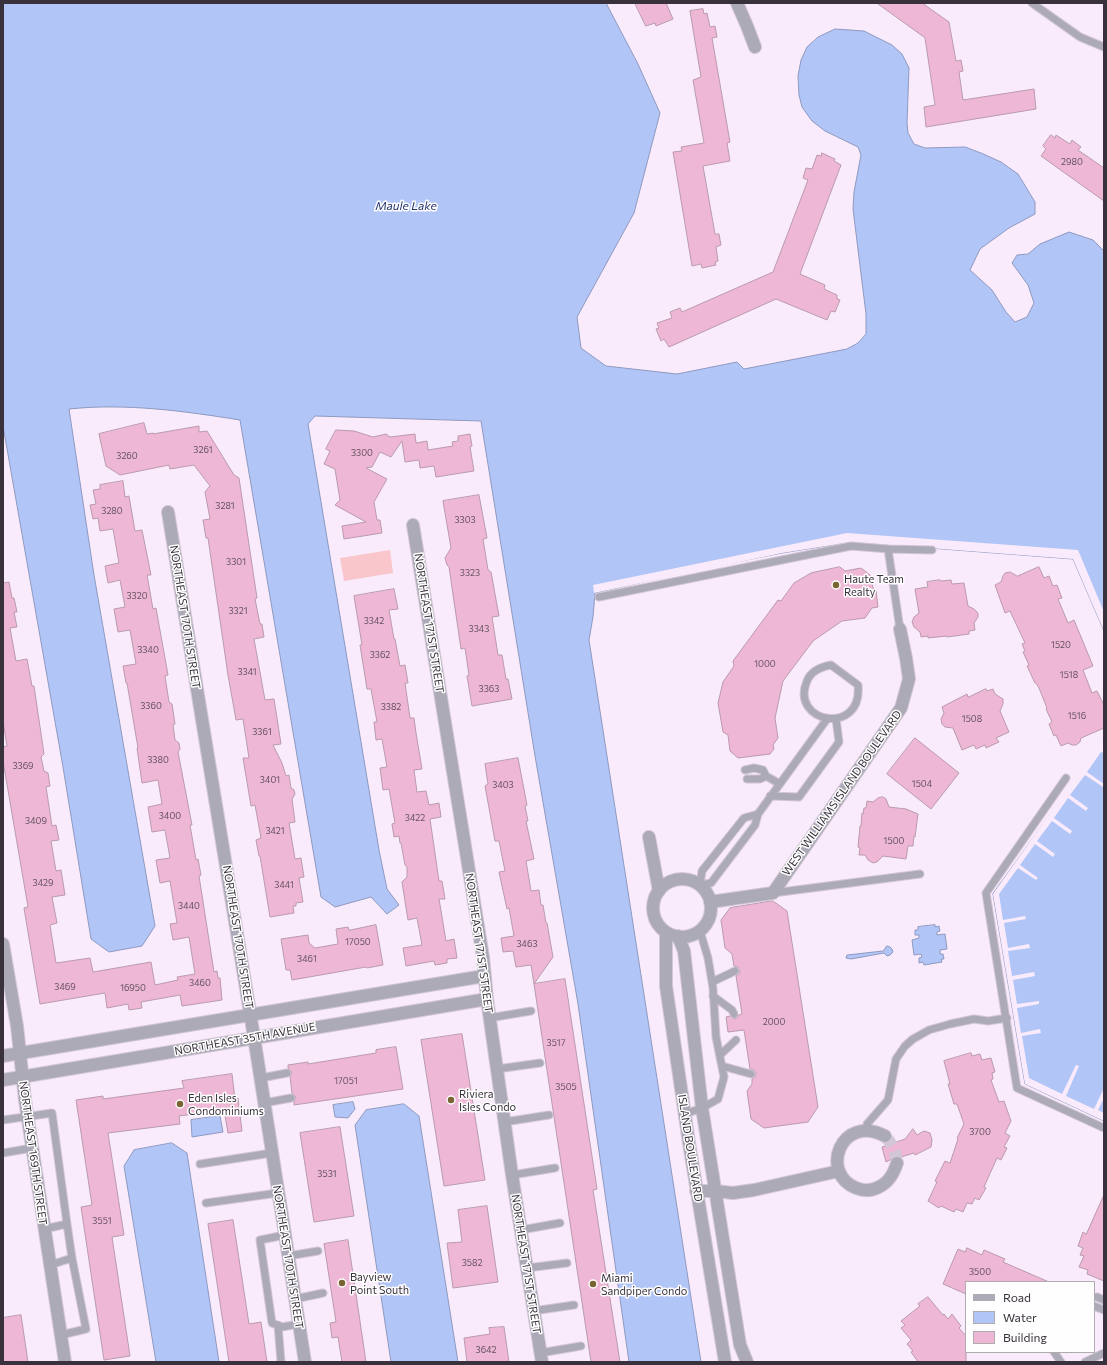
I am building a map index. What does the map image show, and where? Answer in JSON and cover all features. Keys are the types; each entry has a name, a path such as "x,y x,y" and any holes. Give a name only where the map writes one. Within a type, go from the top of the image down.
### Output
{"street":[{"path":"737,3 748,26 755,47"},
{"name":"NORTHEAST 170TH STREET","path":"168,512 261,1078 305,1362"},
{"name":"NORTHEAST 171ST STREET","path":"413,525 482,949 489,1018 504,1122 541,1358"},
{"name":"WEST WILLIAMS ISLAND BOULEVARD","path":"773,893 901,708 908,679 906,658 900,629"},
{"path":"649,837 659,891"},
{"path":"659,891 666,884 674,880 692,881 700,885 707,893 710,902 711,912 708,921 700,931 685,937 672,934"},
{"name":"ISLAND BOULEVARD","path":"659,891 654,903 655,917 659,925 672,934 684,951 702,1108 740,1345 747,1362"},
{"path":"710,902 773,893"},
{"name":"ISLAND BOULEVARD","path":"672,934 666,986 696,1191 725,1362"},
{"name":"NORTHEAST 169TH STREET","path":"3,944 17,1026 27,1117 65,1362"},
{"name":"NORTHEAST 35TH AVENUE","path":"3,1056 484,976"},
{"name":"NORTHEAST 35TH AVENUE","path":"3,1080 487,999"},
{"path":"885,1136 866,1130 849,1136 842,1143 838,1152 837,1162 839,1171 844,1180 851,1186 861,1190 871,1190 880,1187 888,1181 894,1173 897,1163"},
{"path":"696,1191 715,1190 733,1192 754,1190 839,1171"}],"lane":[{"path":"1032,3 1080,37 1104,48"},
{"path":"599,597 851,546 888,550 932,550"},
{"path":"888,550 900,629"},
{"path":"831,665 858,685 856,703 851,711 836,719 827,719 818,716 811,711 806,704 804,695 805,686 811,674 822,666 831,665"},
{"path":"758,814 744,818 702,871 700,885 711,883 755,825 758,814 770,796 827,719"},
{"path":"770,796 799,797 839,742 836,719"},
{"path":"745,770 754,768 763,770 766,776 780,784"},
{"path":"747,779 760,779 766,776"},
{"path":"1066,778 986,893 1017,1088 1104,1128"},
{"path":"773,893 920,874"},
{"path":"685,1114 702,1108 718,1099 724,1077 716,1038 712,982 708,958 700,931"},
{"path":"712,982 735,971"},
{"path":"713,996 732,1010 734,1014"},
{"path":"489,1018 531,1011"},
{"path":"866,1130 867,1124 888,1100 896,1059 905,1046 913,1039 929,1030 950,1024 974,1019 988,1021 1006,1018"},
{"path":"720,1055 736,1040"},
{"path":"497,1069 540,1063"},
{"path":"722,1066 751,1074"},
{"path":"261,1078 287,1074"},
{"path":"264,1103 291,1098"},
{"path":"3,1120 52,1113 72,1258 86,1329 61,1335"},
{"path":"504,1122 549,1115"},
{"path":"3,1153 32,1148"},
{"path":"200,1164 272,1153"},
{"path":"512,1175 555,1168"},
{"path":"206,1203 278,1193"},
{"path":"521,1230 560,1223"},
{"path":"44,1229 67,1224"},
{"path":"285,1235 260,1240 272,1323 282,1327 299,1324"},
{"path":"288,1256 318,1251"},
{"path":"50,1265 72,1258"},
{"path":"527,1268 567,1263"},
{"path":"295,1299 323,1294"},
{"path":"1097,1297 1104,1300"},
{"path":"533,1311 574,1305"},
{"path":"278,1325 281,1362"},
{"path":"541,1358 581,1346"},
{"path":"1085,1362 1104,1352"},
{"path":"1055,1353 1061,1362"}],"shaded area":[{"path":"390,550 393,573 344,581 340,558"}],"water":[{"name":"Maule Lake","path":"3,3 606,3 638,64 660,113 634,213 577,317 581,348 606,366 677,374 737,362 744,369 847,349 858,343 866,334 866,314 853,209 854,192 861,155 858,147 825,131 812,121 802,107 799,95 798,76 801,60 807,47 818,37 835,29 864,31 892,45 902,54 909,68 907,123 908,133 914,144 925,148 965,147 1001,162 1018,174 1035,202 1035,214 1009,228 980,249 970,270 992,290 1006,312 1015,322 1027,317 1034,303 1028,285 1012,263 1017,255 1028,254 1040,244 1069,232 1093,240 1104,251 1104,631 1073,559 851,542 782,553 691,571 595,593 589,640 701,1362 629,1362 578,1004 535,756 481,421 315,416 308,424 379,850 387,889 399,905 387,914 371,897 335,907 321,897 240,420 176,411 133,407 90,407 69,409 94,575 155,926 142,946 109,952 91,939 63,767 3,426"},
{"path":"1104,740 1104,1121 1025,1084 993,894"},
{"path":"935,925 935,927 939,926 940,931 937,932 937,935 945,934 947,949 940,950 940,954 943,954 944,959 941,959 942,962 924,965 923,962 919,963 919,958 922,957 921,954 914,955 912,940 919,938 919,935 915,935 915,930 918,930 918,927"},
{"path":"887,946 892,949 893,952 887,956 884,953 851,959 846,958 847,955 883,951"},
{"path":"353,1102 355,1109 348,1118 335,1117 333,1105"},
{"path":"404,1104 419,1116 458,1362 391,1362 355,1125 366,1110"},
{"path":"220,1116 223,1132 192,1137 191,1120"},
{"path":"172,1143 187,1153 219,1362 156,1362 124,1166 134,1150"}],"pier":[{"path":"847,533 1078,550 1104,612 1104,631 1073,559 851,542 782,553 594,593 593,585"},
{"path":"1104,740 1104,753 1101,752 1087,772 1104,784 1104,786 1103,787 1085,775 1070,795 1088,808 1086,811 1068,798 1054,818 1072,831 1070,834 1052,821 1037,841 1055,854 1053,857 1035,844 1020,865 1038,878 1036,880 1018,868 999,894 1003,920 1025,916 1026,919 1004,923 1008,948 1029,944 1030,948 1008,951 1012,976 1034,972 1035,976 1013,980 1017,1004 1039,1001 1039,1004 1017,1008 1021,1033 1040,1029 1041,1033 1022,1036 1029,1078 1062,1094 1076,1065 1079,1066 1066,1096 1094,1109 1104,1088 1104,1098 1098,1110 1104,1113 1104,1121 1025,1084 993,894 1101,741"}],"building":[{"path":"635,3 666,3 673,19 656,26 655,23 646,26"},
{"path":"877,3 922,3 949,22 956,61 961,60 963,71 959,72 963,100 1034,89 1036,109 926,127 924,107 935,105 925,38"},
{"path":"703,9 704,14 707,13 710,27 715,26 717,37 712,38 730,142 727,143 730,161 703,166 715,234 719,234 721,245 716,247 718,261 715,262 716,265 702,268 701,264 692,266 673,152 682,151 681,147 704,143 693,80 701,77 690,11"},
{"path":"1051,135 1055,138 1056,135 1070,144 1072,140 1081,147 1078,150 1104,168 1104,201 1041,156 1046,149 1043,146"},
{"path":"822,153 835,159 834,161 841,165 800,274 825,285 824,289 837,295 837,299 840,300 835,312 831,311 827,320 776,299 669,347 664,339 661,341 656,329 659,328 657,323 672,318 670,312 680,308 682,312 773,272 808,180 803,178 806,168 812,169 817,155 821,156"},
{"path":"144,423 147,434 199,426 199,432 207,431 234,475 239,478 257,598 255,599 264,637 254,639 265,700 274,699 281,744 273,745 282,763 286,776 289,775 291,788 294,790 295,794 292,799 295,822 289,823 295,859 301,858 304,877 299,878 303,902 296,903 296,906 293,906 294,913 270,917 256,840 261,838 255,805 251,806 243,758 249,758 243,719 236,720 208,538 206,538 203,520 210,519 205,492 210,486 194,465 170,469 169,465 120,475 106,466 99,434"},
{"path":"336,430 354,431 373,437 386,434 390,437 415,434 416,443 427,441 428,450 453,446 452,442 458,441 458,436 470,434 472,446 470,447 474,471 436,477 434,466 420,468 419,460 405,462 402,441 391,457 380,452 372,467 366,468 387,479 374,502 377,520 380,520 382,533 344,539 342,526 366,522 335,505 340,500 335,469 324,464 330,451 326,449"},
{"path":"123,481 125,497 129,496 135,531 142,530 151,575 147,575 153,609 156,608 168,675 165,676 169,702 172,704 175,724 173,725 175,740 179,743 180,749 178,752 192,825 190,825 196,860 198,859 201,875 199,876 214,972 217,971 218,978 220,978 222,1000 182,1006 180,995 141,1002 142,1008 129,1010 128,1004 107,1008 105,993 40,1004 24,908 28,907 3,761 3,747 7,746 3,721 3,583 9,582 12,598 14,598 17,612 14,612 17,627 10,628 16,661 27,659 32,686 34,686 44,754 41,757 44,771 48,773 50,786 46,787 52,826 56,825 59,840 51,841 56,871 61,870 65,895 52,897 57,923 50,925 56,963 90,958 93,972 151,962 155,985 178,980 177,977 195,974 189,937 173,940 170,924 177,923 170,881 160,883 156,860 170,858 165,830 152,832 148,807 162,804 158,780 142,783 138,748 123,666 136,664 130,630 118,632 114,609 125,607 120,580 108,583 105,566 119,563 113,529 100,531 98,518 93,519 90,505 96,504 93,490 100,489 100,485"},
{"path":"479,495 487,538 483,539 488,570 491,572 499,616 492,617 498,655 502,655 506,679 508,679 512,699 472,706 467,676 469,675 465,648 461,649 449,567 445,558 451,548 443,501"},
{"path":"840,567 845,571 861,568 870,575 873,588 876,590 878,607 872,608 865,618 842,621 813,641 783,681 775,718 778,738 773,745 774,749 770,754 738,758 730,751 728,735 723,732 718,703 723,682 734,666 733,661 778,600 781,601 794,583 811,573"},
{"path":"1039,567 1044,578 1049,576 1053,586 1057,585 1062,598 1058,599 1068,623 1074,620 1093,666 1083,670 1092,693 1097,691 1104,705 1104,728 1081,738 1080,742 1076,745 1068,743 1061,746 1056,735 1054,736 1049,724 1052,722 1046,709 1047,708 1039,688 1027,666 1029,665 1023,652 1025,651 1022,644 1025,643 1010,611 1005,613 995,585 1001,582 1005,573 1010,572 1017,576"},
{"path":"951,580 952,584 964,583 968,606 978,613 978,617 974,623 975,630 969,631 969,634 928,638 928,636 921,637 920,632 914,627 912,622 914,617 919,613 915,589 928,587 927,582"},
{"path":"394,589 398,609 389,610 400,666 405,665 408,683 405,683 410,718 414,718 422,769 414,770 417,792 426,791 429,805 439,803 441,817 430,819 439,881 442,881 445,899 439,899 446,941 454,939 457,958 447,959 447,963 435,965 434,961 406,966 403,948 422,945 417,918 408,920 402,882 407,877 407,867 405,865 399,836 394,837 392,824 395,823 389,789 383,790 380,768 387,767 382,739 376,740 374,722 377,722 371,689 367,689 354,596"},
{"path":"986,689 987,691 993,689 995,694 1003,699 1003,704 1000,711 1009,732 996,738 999,742 986,748 985,745 976,749 974,745 962,750 953,728 945,727 942,724 941,719 944,713 942,707 967,694 968,697"},
{"path":"915,738 959,773 931,809 887,774"},
{"path":"518,758 527,805 525,806 528,821 526,821 534,859 526,861 531,891 539,890 553,957 534,984 531,965 516,967 513,951 503,952 501,938 514,936 509,908 507,909 499,872 505,871 499,841 495,841 485,786 488,784 485,764"},
{"path":"883,797 886,799 889,807 906,809 918,814 915,837 914,836 913,846 908,846 906,859 883,856 877,862 873,863 868,860 865,855 859,855 860,848 858,847 860,826 862,813 863,814 864,808 866,808 867,801 873,802 878,798"},
{"path":"773,901 787,911 818,1107 808,1122 764,1128 751,1119 747,1091 752,1084 752,1079 755,1077 756,1073 754,1070 750,1069 744,1030 728,1032 726,1017 730,1016 734,1019 742,1014 736,976 740,971 738,967 734,966 732,954 725,948 721,920 730,908"},
{"path":"376,925 383,965 292,980 290,970 286,970 281,939 308,935 309,943 315,948 338,944 336,929 348,927 349,930"},
{"path":"565,979 597,1189 593,1190 620,1362 591,1362 534,984"},
{"name":"Riviera Isles Condo","path":"462,1034 485,1180 444,1186 421,1040"},
{"path":"396,1047 403,1089 294,1105 296,1097 292,1093 290,1077 292,1072 288,1068 288,1065 308,1062 308,1064 376,1053 376,1050"},
{"path":"971,1053 972,1056 980,1054 982,1060 991,1058 995,1072 992,1073 993,1079 991,1080 999,1102 1004,1101 1011,1121 1005,1133 1010,1136 1004,1147 1007,1148 1001,1160 997,1158 984,1187 986,1188 979,1200 975,1198 972,1204 967,1203 963,1212 956,1209 954,1212 941,1206 939,1208 928,1201 937,1182 935,1181 945,1161 950,1163 958,1139 957,1138 964,1124 957,1104 954,1104 948,1084 950,1084 944,1061"},
{"path":"232,1074 235,1099 238,1098 242,1131 228,1133 224,1110 179,1116 180,1124 108,1133 124,1235 112,1237 130,1356 104,1360 81,1207 92,1205 76,1100 103,1096 103,1099 184,1088 182,1081"},
{"path":"340,1127 354,1216 314,1222 300,1133"},
{"path":"913,1129 917,1135 924,1131 930,1133 932,1140 931,1147 915,1155 914,1153 901,1157 895,1156 886,1162 882,1147 905,1139"},
{"path":"1104,1195 1104,1281 1087,1274 1088,1270 1079,1267 1084,1256 1080,1255 1083,1248 1078,1246 1083,1232 1086,1234"},
{"path":"487,1206 498,1282 453,1288 447,1243 462,1242 458,1210"},
{"path":"233,1220 249,1324 261,1322 267,1362 229,1362 208,1224"},
{"name":"Bayview Point South","path":"348,1240 366,1362 342,1362 338,1337 332,1338 330,1323 336,1322 324,1244"},
{"path":"967,1248 982,1255 984,1250 1005,1259 1003,1262 1047,1281 965,1281 965,1294 943,1284 958,1249 965,1252"},
{"path":"928,1297 948,1319 952,1314 961,1326 959,1328 965,1335 966,1362 918,1362 911,1352 913,1351 907,1344 911,1340 901,1328 905,1325 901,1321 920,1306 918,1304"},
{"path":"21,1315 28,1362 3,1362 3,1318"},
{"path":"504,1327 509,1362 467,1362 464,1338 490,1334 489,1328"}],"tunnel":[{"path":"885,1136 894,1148 897,1163"}],"place":[{"name":"Haute Team Realty","path":"836,585"},
{"name":"Riviera Isles Condo","path":"451,1100"},
{"name":"Eden Isles Condominiums","path":"180,1104"},
{"name":"Bayview Point South","path":"342,1283"},
{"name":"Miami Sandpiper Condo","path":"593,1284"}]}
